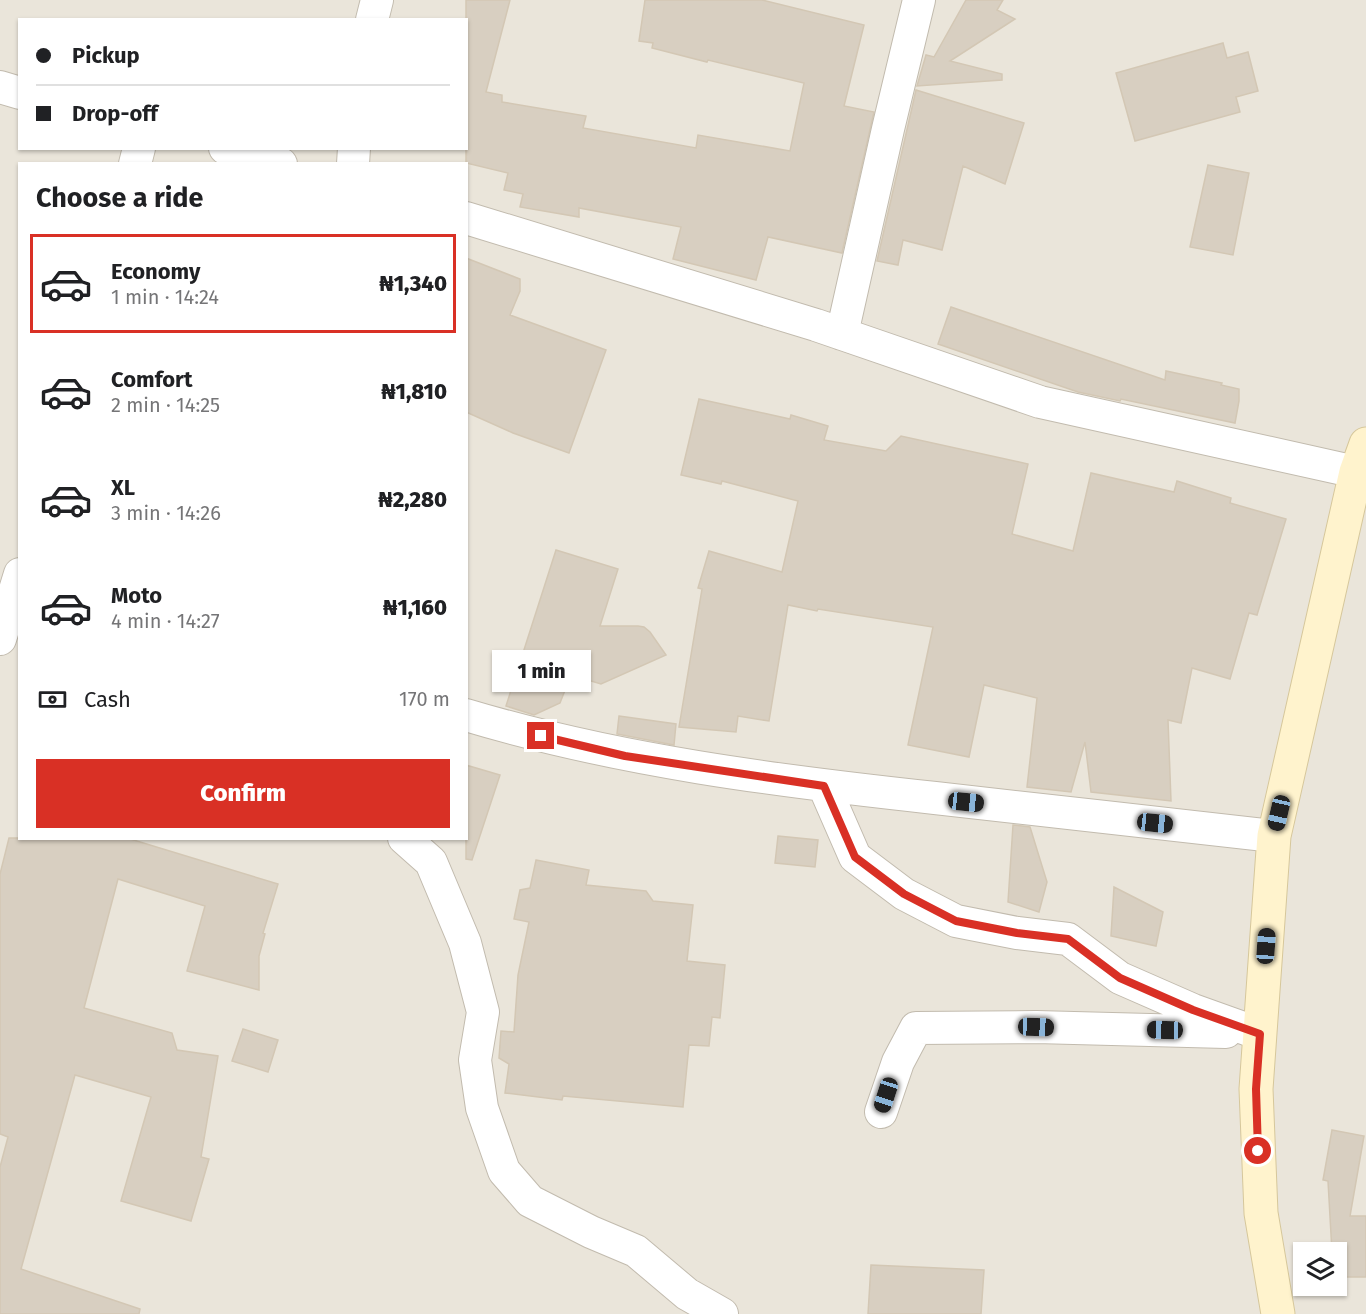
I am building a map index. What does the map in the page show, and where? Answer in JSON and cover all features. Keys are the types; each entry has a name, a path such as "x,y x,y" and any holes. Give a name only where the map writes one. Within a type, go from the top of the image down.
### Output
{"street":[{"path":"372,18 377,0"},
{"path":"842,334 919,0"},
{"path":"0,87 18,92"},
{"path":"232,150 274,162"},
{"path":"468,219 842,334 1040,402 1361,458 1274,836 1257,1033 1256,1089 1261,1213 1278,1314"},
{"path":"0,639 17,590"},
{"path":"468,716 520,732 625,756 824,786 1274,836"},
{"path":"824,786 855,857 904,894 956,921 1017,933 1068,939 1120,978 1193,1010 1257,1033"},
{"path":"406,840 431,862 465,943 483,1012 475,1060 482,1108 504,1172 530,1201 591,1232 636,1251 687,1294 722,1314"},
{"path":"881,1112 898,1062 916,1028 1036,1027 1257,1033"}],"shaded area":[{"path":"0,0 1366,0 1366,1314 0,1314"}],"building":[{"path":"466,0 510,0 486,92 502,95 502,102 586,116 583,128 696,148 698,135 790,151 804,83 652,48 653,43 639,41 645,0 762,0 864,25 844,106 874,112 842,253 768,237 756,280 673,259 681,227 579,208 579,217 520,207 523,194 504,190 508,173 466,162 466,150 468,150 468,18 466,18"},
{"path":"966,0 1003,0 997,10 1015,19 950,61 1002,74 1002,80 917,86 926,55 934,57"},
{"path":"1223,43 1227,58 1248,52 1258,91 1236,97 1240,112 1135,141 1116,73"},
{"path":"916,90 1024,123 1005,184 963,166 942,250 903,240 898,265 877,261"},
{"path":"1208,165 1249,173 1233,255 1190,247"},
{"path":"468,259 520,279 520,291 510,315 606,350 569,453 513,433 468,413"},
{"path":"951,307 1165,380 1166,371 1239,389 1235,423 1078,392 938,344"},
{"path":"699,399 790,419 791,415 828,426 824,440 886,451 901,436 1028,464 1012,534 1073,551 1091,473 1174,492 1177,481 1231,498 1230,503 1286,519 1257,615 1249,613 1230,679 1192,668 1181,723 1168,720 1171,801 1091,792 1085,742 1071,792 1027,787 1037,698 984,685 969,757 908,745 933,627 818,609 817,611 788,605 769,721 738,716 736,732 679,727 702,589 698,588 709,551 782,572 798,501 722,481 721,484 681,475"},
{"path":"556,550 618,569 600,626 644,627 666,655 601,684 571,675 560,703 534,715 506,706"},
{"path":"619,716 676,724 674,745 617,734"},
{"path":"468,766 500,775 472,860 466,859"},
{"path":"1013,825 1030,827 1047,882 1039,912 1008,902"},
{"path":"778,836 818,840 815,867 775,863"},
{"path":"9,838 18,838 18,840 134,840 278,884 263,933 265,934 259,956 259,990 187,971 205,906 118,879 84,1008 172,1033 177,1050 218,1056 201,1157 209,1159 191,1221 121,1201 151,1097 75,1075 21,1269 140,1309 139,1314 0,1314 0,1167 8,1137 0,1134 0,874"},
{"path":"536,860 589,870 586,885 646,891 653,901 693,905 687,961 725,965 720,1018 712,1017 709,1046 689,1045 683,1107 563,1096 562,1100 505,1093 509,1064 499,1058 501,1031 514,1032 518,975 529,922 514,919 520,890 530,888"},
{"path":"1114,887 1163,912 1156,946 1111,936"},
{"path":"243,1029 278,1040 268,1072 232,1061"},
{"path":"1332,1130 1364,1136 1350,1216 1366,1216 1366,1277 1347,1277 1347,1242 1331,1242 1328,1181 1323,1180"},
{"path":"871,1265 984,1270 981,1314 868,1314"}],"route":[{"path":"541,736 625,756 824,786 855,857 904,894 956,921 1017,933 1068,939 1120,978 1193,1010 1260,1034 1256,1089 1258,1151"}]}
